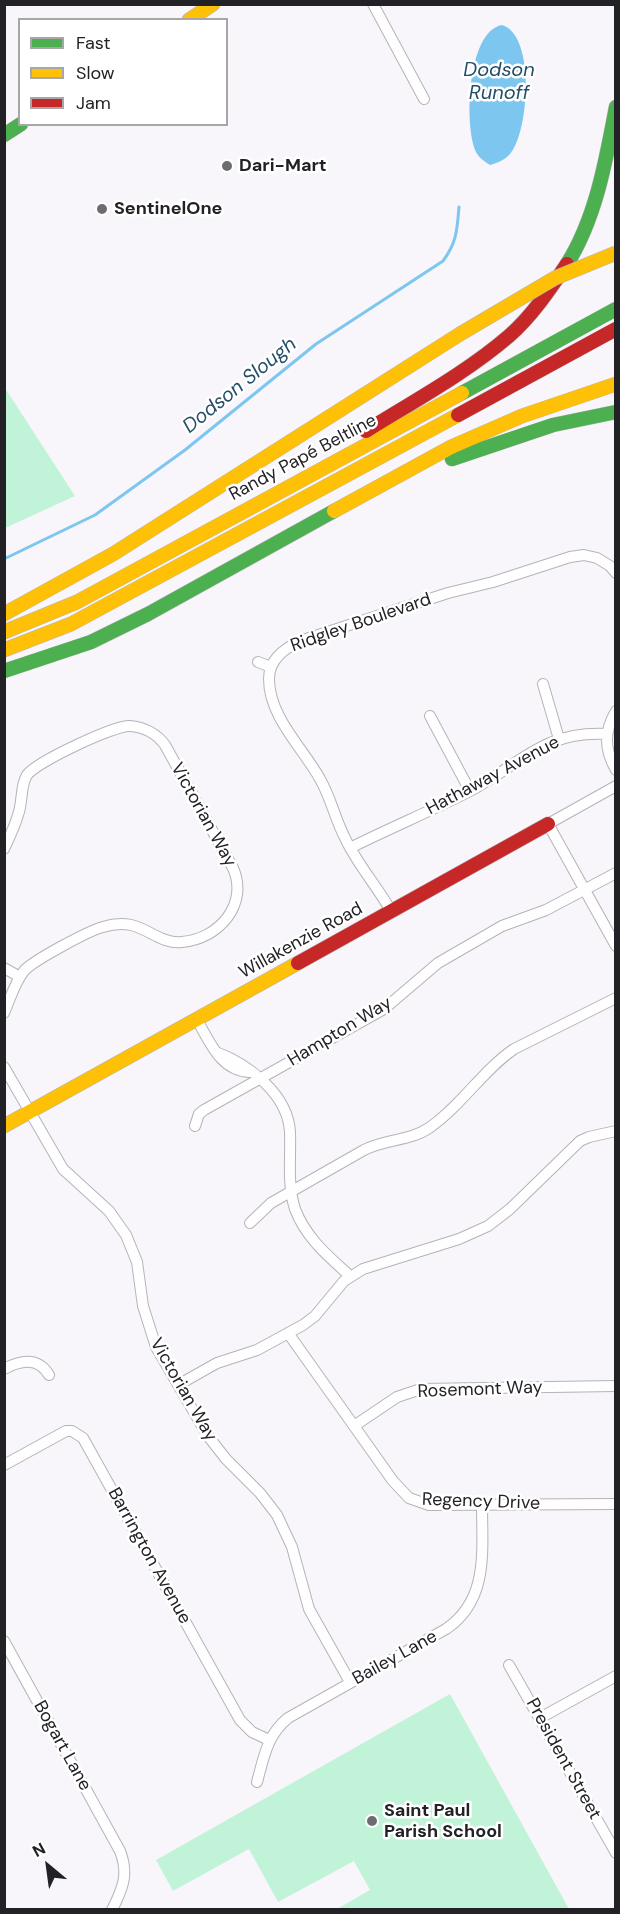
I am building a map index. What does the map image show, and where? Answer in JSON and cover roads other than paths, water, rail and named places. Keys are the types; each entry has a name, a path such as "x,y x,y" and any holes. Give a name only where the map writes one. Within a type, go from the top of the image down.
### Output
{"main road":[{"path":"192,18 213,4"},
{"path":"324,466 358,436 476,362 510,335 541,301 569,262 587,224 604,169 615,107"},
{"path":"4,135 18,126"},
{"path":"4,614 113,554 460,334 547,282 615,253"},
{"name":"Randy Papé Beltline","path":"4,632 77,602 615,309"},
{"name":"Randy Papé Beltline","path":"4,650 71,624 615,329"},
{"path":"4,671 91,642 148,614 443,452 499,426 615,384"},
{"path":"396,478 521,434 575,419 615,412"},
{"name":"Willakenzie Road","path":"4,1126 548,824"}],"street":[{"path":"373,4 424,99"},
{"name":"Ridgley Boulevard","path":"391,912 350,848 321,781 294,740 275,705 270,687 271,667 280,653 297,643 570,556 584,555 597,558 615,573"},
{"path":"258,662 271,667"},
{"path":"543,684 559,739"},
{"path":"615,711 606,734 608,755 615,770"},
{"path":"429,716 470,791"},
{"name":"Victorian Way","path":"4,849 18,815 24,782 32,769 44,761 117,728 138,727 157,736 165,746 233,868 238,887 237,902 230,915 219,926 196,939 183,942 168,941 133,926 111,925 90,932 25,969 4,1012"},
{"name":"Hathaway Avenue","path":"350,848 470,791 540,746 583,734 606,734"},
{"name":"Willakenzie Road","path":"548,824 615,786"},
{"path":"548,824 615,946"},
{"name":"Hampton Way","path":"195,1126 201,1112 384,1009 438,963 502,926 542,912 615,873"},
{"path":"4,968 20,977"},
{"path":"250,1222 266,1206 290,1191 370,1147 411,1137 424,1131 441,1119 514,1049 615,998"},
{"path":"197,1020 222,1062 237,1071 249,1072 260,1078 276,1096 287,1116 290,1131 290,1191 300,1220 309,1235 350,1276"},
{"name":"Victorian Way","path":"4,1067 63,1169 109,1211 126,1235 137,1262 142,1300 149,1331 156,1347 213,1443 253,1485 277,1515 292,1547 309,1610 350,1682"},
{"path":"178,1385 217,1363 257,1350 315,1317 339,1286 350,1276 374,1264 452,1241 481,1229 505,1214 580,1141 615,1131"},
{"name":"Regency Drive","path":"288,1333 393,1481 409,1498 429,1504 615,1504"},
{"path":"4,1369 18,1362 31,1361 43,1366 49,1375"},
{"name":"Rosemont Way","path":"354,1426 397,1397 421,1389 615,1386"},
{"name":"Barrington Avenue","path":"4,1465 73,1429 85,1440 240,1720 252,1732 269,1740"},
{"name":"Bailey Lane","path":"257,1782 269,1740 288,1718 446,1629 467,1609 477,1591 482,1573 482,1505"},
{"name":"Bogart Lane","path":"4,1641 120,1851 126,1869 112,1910"},
{"name":"President Street","path":"509,1665 615,1853"},
{"path":"540,1718 615,1676"}],"water":[{"name":"Dodson Runoff","path":"502,25 513,33 520,46 526,85 525,107 517,143 503,160 490,165 477,154 472,139 471,81 481,44 490,31"}],"waterway":[{"name":"Dodson Slough","path":"4,559 95,515 185,450 316,344 443,261 454,242 459,207"}],"place":[{"name":"Dari-Mart","path":"227,166"},
{"name":"SentinelOne","path":"102,209"},
{"name":"Saint Paul Parish School","path":"372,1821"}]}
